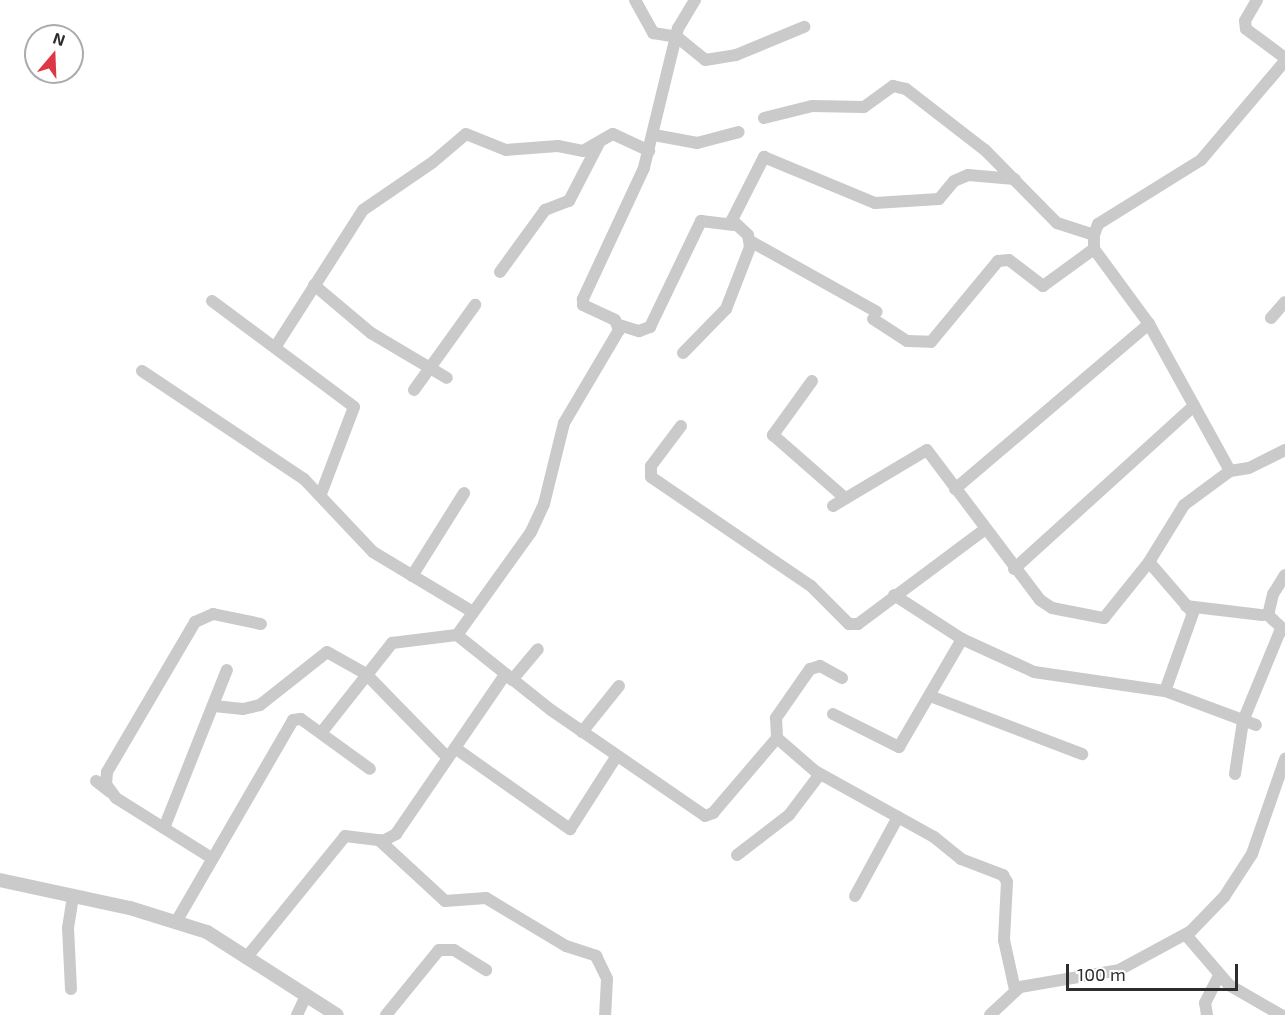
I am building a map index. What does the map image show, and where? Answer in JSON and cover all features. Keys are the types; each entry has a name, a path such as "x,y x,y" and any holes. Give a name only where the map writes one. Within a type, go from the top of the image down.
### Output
{"street":[{"path":"635,0 653,33 676,42 701,58 713,60 804,27"},
{"path":"695,0 676,42 649,151 583,299 583,305 619,325 639,331 650,327 701,221 734,225 750,241 875,315 907,341 931,342 998,261 1008,260 1043,286 1094,249"},
{"path":"1238,470 1194,406 1149,324 1094,249 1096,229 1114,214 1201,160 1285,60 1246,29 1245,21 1257,0"},
{"path":"764,118 812,106 864,107 899,87 985,150 1057,223 1096,229"},
{"path":"655,129 697,143 740,132"},
{"path":"276,346 368,205 433,162 466,134 506,150 558,146 583,151 613,134 649,151"},
{"path":"500,272 545,210 569,201 600,141"},
{"path":"734,225 735,212 764,157 875,203 939,200 954,181 968,175 1015,179"},
{"path":"683,353 726,309 750,241"},
{"path":"314,285 371,333 447,378"},
{"path":"213,301 276,346 354,407 321,494"},
{"path":"1271,318 1285,302"},
{"path":"414,390 475,305"},
{"path":"955,489 1149,324"},
{"path":"457,635 531,532 544,504 564,423 619,325"},
{"path":"142,371 321,494 355,538 412,576 473,612"},
{"path":"812,381 773,435 845,498"},
{"path":"1014,568 1194,406"},
{"path":"681,426 651,466 651,477 811,586 849,624 858,624 984,530"},
{"path":"833,506 925,450 984,530 1040,600 1052,608 1104,618 1149,562 1184,505 1238,470 1285,450"},
{"path":"412,576 464,493"},
{"path":"1149,562 1186,605 1192,622 1165,691"},
{"path":"1265,611 1285,575"},
{"path":"894,595 962,639 1034,672 1165,691 1256,725"},
{"path":"1186,605 1265,611"},
{"path":"1236,774 1243,721 1283,630 1271,621 1265,611"},
{"path":"110,792 107,772 189,628 213,614 261,624"},
{"path":"321,733 392,643 457,635 508,677 616,757 708,816 777,738"},
{"path":"833,714 897,748 962,639"},
{"path":"246,958 332,848 349,834 379,840 396,834 451,753 508,677 538,649"},
{"path":"214,706 243,709 260,705 274,698 323,653 342,657 366,674 451,753 570,829 616,757"},
{"path":"842,678 820,666 810,669 776,718 777,738 796,759 820,774 942,842 961,859 1006,878 1005,940 1015,990"},
{"path":"164,828 227,670"},
{"path":"582,732 619,686"},
{"path":"930,696 1082,754"},
{"path":"176,922 210,856 288,724 299,718 370,769"},
{"path":"990,1015 1015,990 1119,970 1186,935 1224,897 1252,854 1285,759"},
{"path":"737,855 781,823 820,774"},
{"path":"96,781 164,828 210,856"},
{"path":"855,896 897,817"},
{"path":"379,840 445,901 486,898 557,941 596,956 607,979 605,1015"},
{"path":"0,880 73,895 207,932 337,1015"},
{"path":"71,989 68,928 73,895"},
{"path":"1186,935 1219,976 1281,1015"},
{"path":"386,1015 439,950 454,950 486,970"},
{"path":"1207,1015 1205,1003 1219,976"},
{"path":"297,1015 306,996"}]}
